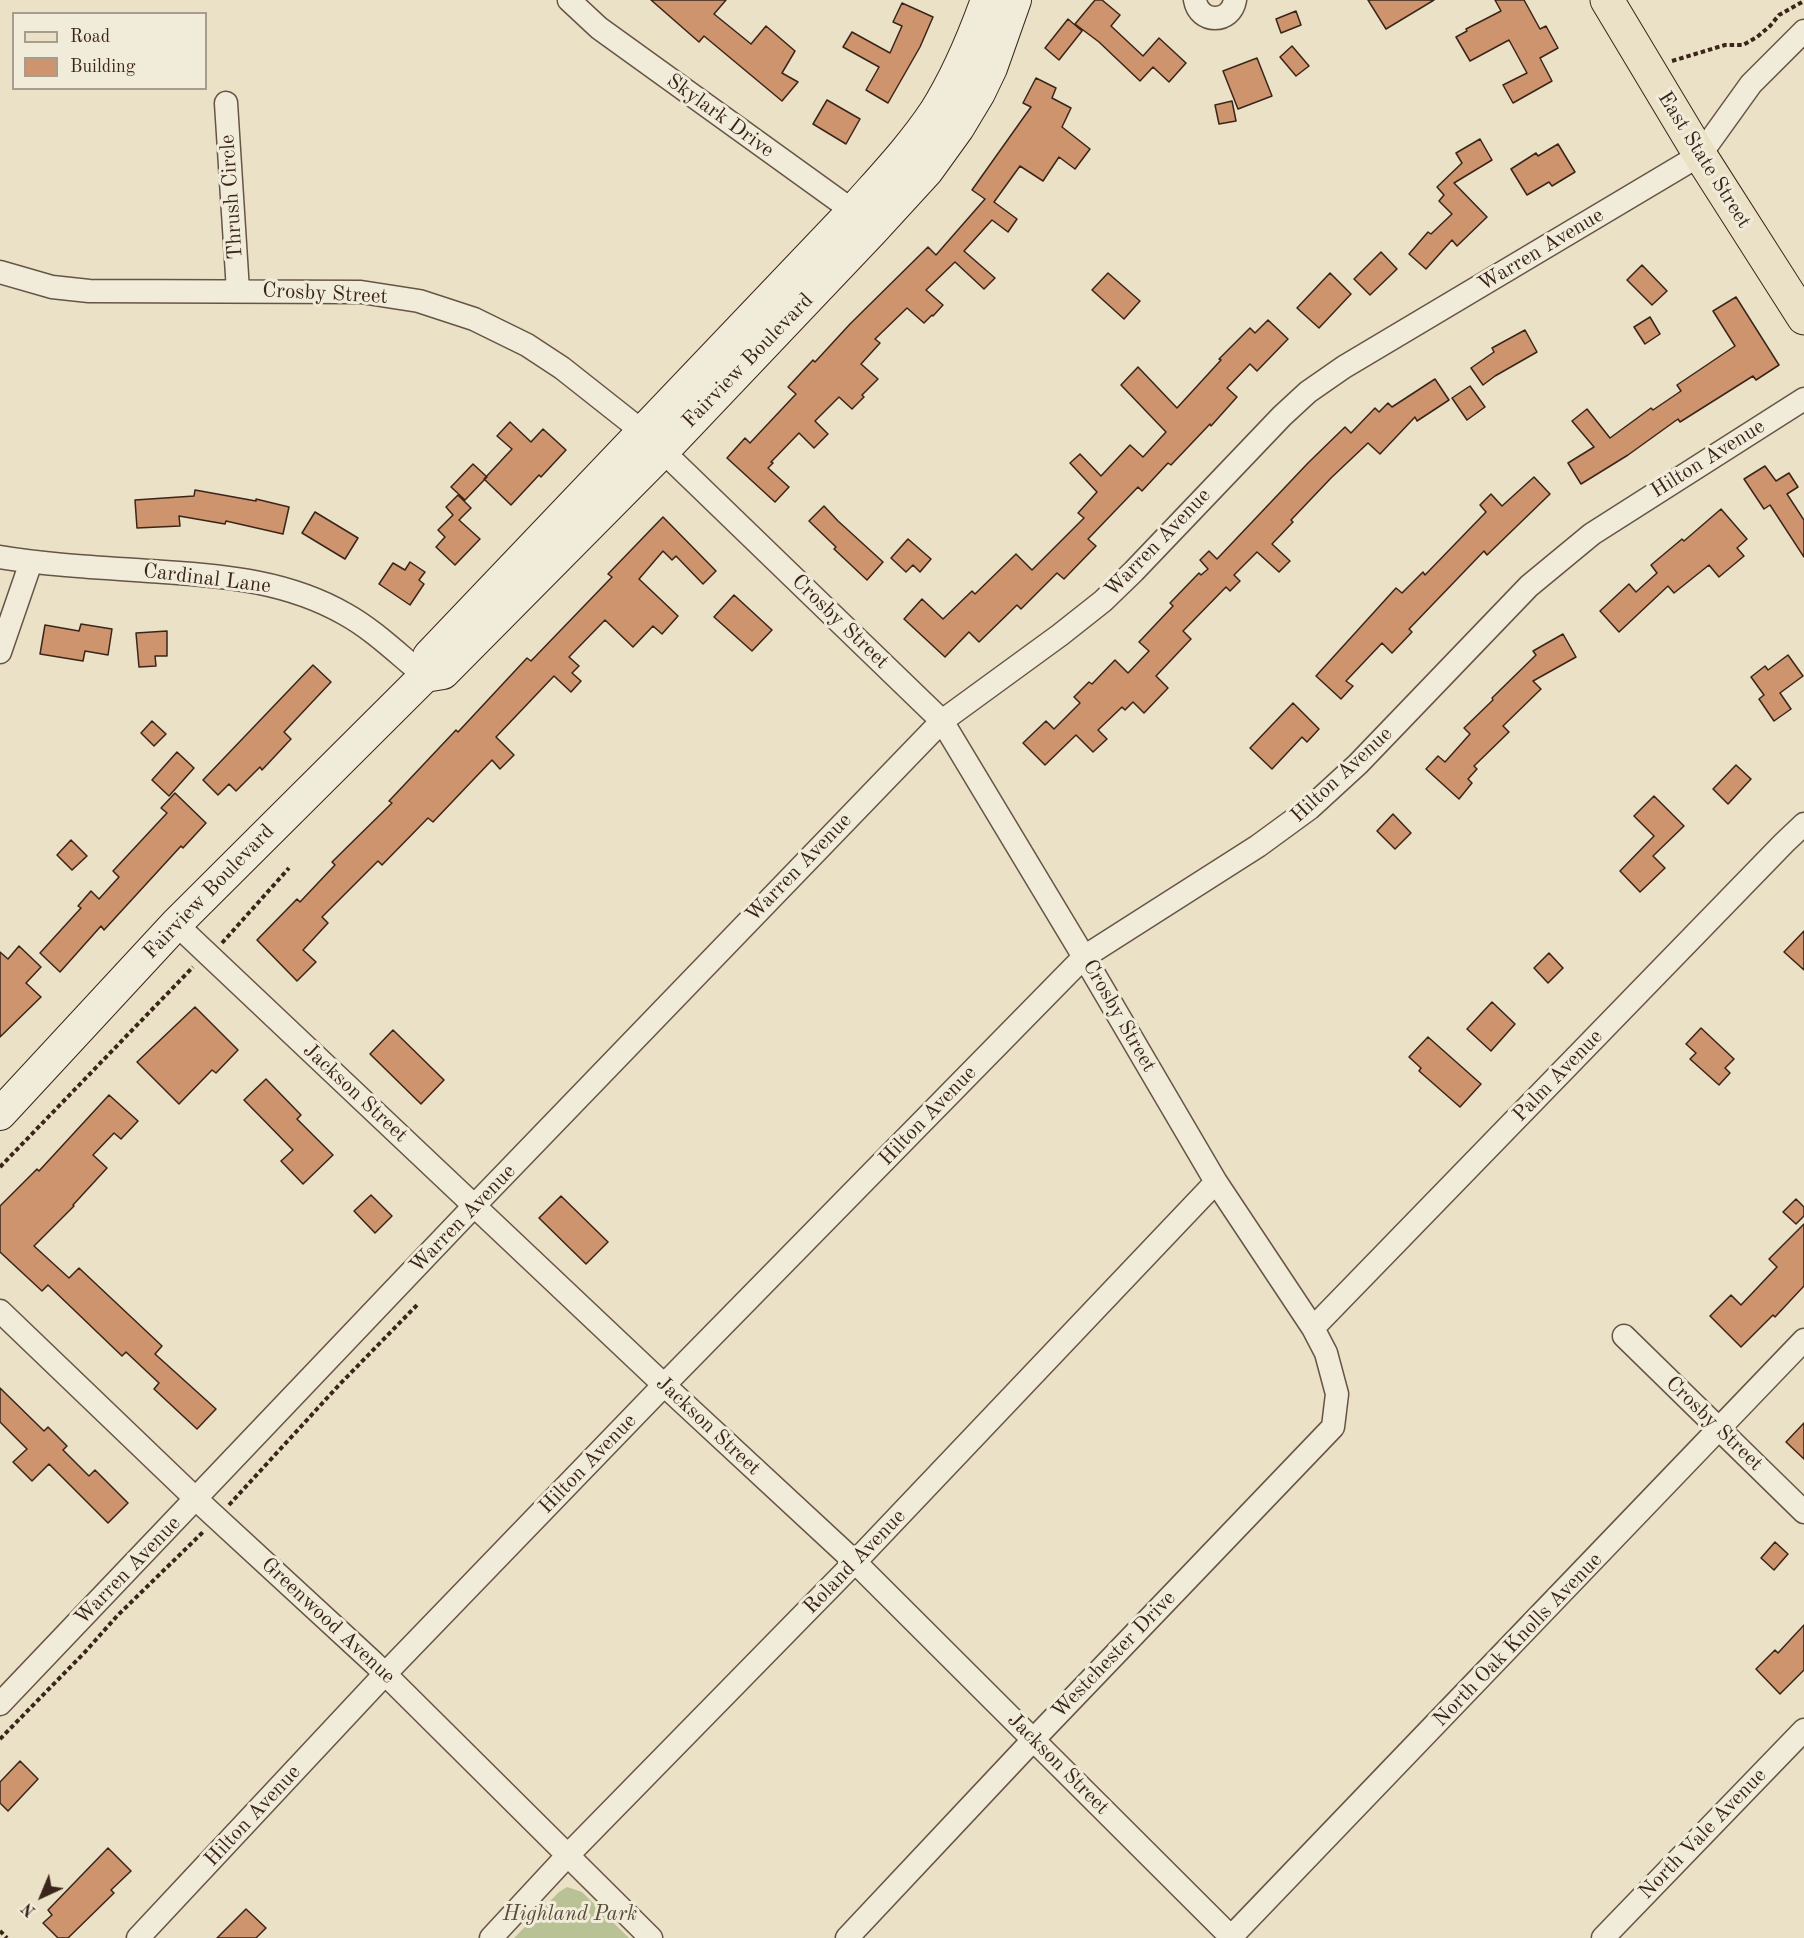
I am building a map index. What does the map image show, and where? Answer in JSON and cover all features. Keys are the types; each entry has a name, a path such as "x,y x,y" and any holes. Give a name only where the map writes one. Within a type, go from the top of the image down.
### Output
{"main road":[{"name":"East State Street","path":"1607,0 1700,156 1804,318"}],"street":[{"name":"Skylark Drive","path":"569,0 599,28 864,220"},
{"name":"Fairview Boulevard","path":"864,220 908,148 936,111 962,62 987,0"},
{"name":"Fairview Boulevard","path":"0,1114 176,924 424,676 429,656 653,441 864,220 927,171 958,128 991,68 1015,0"},
{"path":"1195,0 1203,15 1215,19 1228,15 1235,0"},
{"path":"1700,156 1751,84 1804,31"},
{"name":"Thrush Circle","path":"226,103 238,291"},
{"name":"Warren Avenue","path":"0,1704 474,1206 942,721 1103,601 1261,437 1308,392 1344,367 1700,156"},
{"name":"Crosby Street","path":"0,272 52,287 89,291 361,292 419,301 474,320 527,345 562,369 653,441 942,721 1216,1182 1313,1328 1326,1353 1337,1394 1333,1427"},
{"name":"Hilton Avenue","path":"138,1938 385,1674 664,1385 1084,957 1258,846 1310,808 1351,772 1529,586 1592,534 1804,399"},
{"name":"Cardinal Lane","path":"0,557 31,562 254,580 327,604 347,615 372,632 424,676"},
{"path":"0,652 31,562"},
{"name":"Palm Avenue","path":"1313,1328 1804,824"},
{"name":"Jackson Street","path":"176,924 855,1562 1231,1938"},
{"name":"Roland Avenue","path":"491,1938 567,1856 855,1562 1216,1182"},
{"name":"Greenwood Avenue","path":"0,1311 196,1499 385,1674 651,1938"},
{"name":"Crosby Street","path":"1624,1336 1804,1512"},
{"name":"North Oak Knolls Avenue","path":"1231,1938 1804,1340"},
{"name":"Westchester Drive","path":"848,1938 1034,1739 1333,1427"},
{"name":"North Vale Avenue","path":"1603,1938 1804,1730"}],"path":[{"path":"1650,72 1676,60 1725,45 1743,45 1757,37 1779,15 1804,1"},
{"path":"0,1167 192,968 210,957 289,868"},
{"path":"0,1931 7,1938"}],"green space":[{"name":"Highland Park","path":"567,1887 582,1892 629,1938 514,1938 559,1892"}],"building":[{"path":"651,0 726,0 714,14 751,44 766,26 795,51 782,73 798,82 782,101 704,36 699,42"},
{"path":"1095,0 1102,0 1120,15 1111,26 1143,56 1159,38 1186,63 1169,82 1153,67 1140,81 1099,42 1075,24"},
{"path":"1368,0 1434,0 1386,29"},
{"path":"1495,0 1524,0 1540,29 1546,26 1558,48 1540,58 1552,81 1513,103 1503,85 1527,73 1509,40 1470,61 1456,37 1467,31 1466,29 1501,11"},
{"path":"902,3 933,17 920,47 888,103 866,90 879,67 843,47 852,32 890,53 902,26 893,22"},
{"path":"1296,11 1301,25 1281,33 1276,19"},
{"path":"1068,19 1082,31 1059,60 1045,48"},
{"path":"1292,46 1309,66 1296,76 1280,57"},
{"path":"1257,58 1272,96 1238,109 1223,71"},
{"path":"1036,78 1056,88 1052,98 1071,108 1062,127 1090,149 1075,169 1059,157 1043,181 1020,166 994,202 1017,219 1008,232 992,220 964,251 995,278 984,289 955,262 926,290 943,305 933,316 924,323 907,308 875,339 880,343 861,364 878,379 862,395 864,397 852,409 839,397 815,421 828,434 814,448 799,433 771,462 773,463 768,468 789,487 775,502 727,458 745,438 750,443 796,394 788,387 813,360 815,362 928,247 936,255 985,199 972,190 1031,107 1023,103"},
{"path":"827,100 860,119 846,144 813,124"},
{"path":"1232,101 1236,121 1219,124 1215,105"},
{"path":"1480,139 1492,160 1454,183 1487,217 1457,246 1452,240 1426,269 1409,254 1428,232 1431,234 1452,214 1439,201 1444,195 1437,187 1462,163 1456,153"},
{"path":"1558,144 1575,172 1552,186 1549,182 1527,195 1511,169 1536,153 1538,156"},
{"path":"1381,252 1397,269 1370,295 1354,279"},
{"path":"1642,265 1667,291 1652,305 1627,280"},
{"path":"1108,273 1140,301 1124,319 1092,290"},
{"path":"1330,273 1351,294 1319,328 1297,308"},
{"path":"1736,297 1779,365 1756,380 1753,376 1680,422 1678,419 1628,455 1581,484 1568,463 1594,447 1572,421 1587,409 1610,438 1651,408 1653,410 1681,391 1677,385 1735,346 1713,311"},
{"path":"1650,317 1660,334 1645,344 1634,327"},
{"path":"1268,320 1288,339 1257,371 1250,364 1227,388 1237,397 1171,465 1168,463 1142,491 1138,487 1088,539 1096,546 1064,579 1057,573 1021,609 1017,605 979,642 969,632 945,657 904,619 922,599 943,619 972,591 975,594 1016,554 1032,570 1084,518 1078,513 1097,492 1070,463 1080,454 1101,476 1130,445 1143,457 1166,432 1121,385 1138,367 1177,408 1221,360 1219,359 1250,328 1255,333"},
{"path":"1525,330 1537,352 1483,385 1471,368 1494,352 1492,348"},
{"path":"1435,379 1449,400 1417,421 1415,417 1380,454 1368,443 1331,478 1291,520 1293,522 1272,544 1290,561 1279,572 1257,552 1234,575 1240,581 1230,591 1226,587 1183,631 1191,639 1156,676 1168,688 1144,713 1133,702 1125,710 1122,707 1098,730 1107,739 1093,752 1076,735 1045,765 1023,743 1046,721 1054,729 1080,703 1074,697 1089,682 1092,684 1115,660 1128,673 1149,651 1139,642 1173,606 1170,603 1199,573 1201,575 1208,569 1200,560 1209,551 1217,559 1345,427 1351,433 1375,408 1379,412 1388,403 1392,407"},
{"path":"1470,386 1485,407 1467,420 1452,398"},
{"path":"510,422 531,442 543,429 566,450 511,505 484,479 512,449 497,436"},
{"path":"473,464 487,477 465,500 451,487"},
{"path":"1765,466 1776,481 1789,473 1798,487 1787,494 1804,520 1804,557 1770,505 1764,509 1744,479"},
{"path":"1534,477 1550,494 1487,555 1484,551 1409,629 1412,632 1392,653 1382,643 1346,681 1353,686 1341,699 1316,676 1396,588 1402,593 1423,572 1425,575 1486,512 1480,505 1491,494 1502,506"},
{"path":"195,490 256,501 256,499 289,507 283,534 226,521 225,524 179,516 180,526 137,528 135,500 194,496"},
{"path":"458,495 471,508 459,520 480,539 455,565 436,547 445,537 438,530 453,515 446,507"},
{"path":"824,506 883,562 867,580 834,549 836,547 809,521"},
{"path":"1721,509 1747,539 1737,548 1744,556 1719,577 1709,565 1674,593 1668,586 1619,632 1600,611 1629,584 1636,592 1657,573 1651,565 1682,539 1684,541"},
{"path":"315,512 358,538 345,559 302,533"},
{"path":"663,517 716,571 703,584 676,556 672,560 663,551 639,579 678,616 662,634 653,626 633,647 605,620 569,657 579,666 572,673 581,681 571,692 554,676 496,737 514,755 500,769 492,760 433,822 428,818 382,865 378,861 322,917 328,923 303,950 316,962 297,981 257,940 297,899 300,902 335,865 332,862 392,803 389,801 456,730 458,732 527,658 531,661 612,577 608,574"},
{"path":"908,539 931,559 920,572 913,565 906,572 891,558"},
{"path":"410,562 425,572 419,580 424,584 410,605 379,584 393,563 405,570"},
{"path":"734,595 772,630 752,651 714,617"},
{"path":"81,624 112,629 108,655 85,651 83,661 40,654 45,625 79,631"},
{"path":"167,631 167,656 155,656 156,666 139,667 136,633"},
{"path":"1563,634 1576,657 1533,681 1541,689 1503,726 1509,732 1474,766 1477,769 1468,779 1472,783 1459,799 1426,769 1438,756 1445,762 1470,734 1464,728 1536,655 1533,651"},
{"path":"1788,655 1803,676 1780,693 1791,709 1774,721 1759,699 1764,695 1751,677 1765,666 1768,670"},
{"path":"313,665 331,682 284,732 291,739 262,770 260,767 236,791 229,784 218,795 203,780"},
{"path":"1293,703 1319,729 1307,742 1302,737 1272,769 1250,748"},
{"path":"152,721 166,734 154,746 141,733"},
{"path":"177,752 194,768 169,796 152,780"},
{"path":"1736,765 1751,779 1728,804 1713,789"},
{"path":"175,793 206,823 183,848 181,846 104,930 101,926 60,972 40,953 81,908 78,906 91,891 99,899 119,877 113,871 167,813 161,808"},
{"path":"1654,796 1684,826 1653,856 1665,868 1640,892 1620,871 1654,836 1634,816"},
{"path":"1393,814 1411,833 1395,849 1377,831"},
{"path":"71,840 87,856 72,870 57,855"},
{"path":"1804,931 1804,970 1784,952"},
{"path":"19,946 41,967 26,983 41,997 0,1037 0,952 8,959"},
{"path":"1549,953 1563,968 1548,983 1534,968"},
{"path":"1492,1002 1515,1024 1491,1051 1467,1029"},
{"path":"195,1007 238,1050 216,1073 212,1070 179,1104 137,1062"},
{"path":"1701,1028 1734,1059 1725,1068 1730,1073 1719,1085 1690,1059 1696,1053 1686,1044"},
{"path":"393,1030 444,1080 421,1104 370,1054"},
{"path":"1428,1037 1481,1084 1460,1107 1419,1071 1421,1068 1409,1057"},
{"path":"266,1079 301,1115 297,1119 333,1155 303,1184 281,1161 293,1150 244,1100"},
{"path":"109,1095 138,1121 121,1139 114,1133 93,1155 107,1168 74,1206 34,1246 69,1278 79,1268 162,1346 155,1354 216,1409 197,1429 154,1389 159,1383 126,1352 122,1356 48,1285 42,1291 0,1252 0,1206 37,1169 39,1171"},
{"path":"371,1195 392,1216 375,1233 354,1211"},
{"path":"561,1196 608,1242 586,1264 539,1218"},
{"path":"1796,1199 1804,1207 1804,1216 1796,1224 1783,1212"},
{"path":"1804,1224 1804,1286 1775,1317 1773,1315 1741,1347 1710,1316 1731,1295 1741,1305 1777,1267 1769,1259"},
{"path":"0,1388 44,1431 48,1427 67,1446 63,1450 89,1476 95,1470 128,1503 108,1523 49,1464 32,1481 13,1462 27,1449 0,1422"},
{"path":"1804,1423 1804,1459 1786,1442"},
{"path":"1775,1542 1788,1554 1774,1570 1761,1558"},
{"path":"1804,1625 1804,1670 1780,1694 1756,1669 1775,1650 1778,1653"},
{"path":"20,1761 38,1779 8,1811 0,1803 0,1782"},
{"path":"108,1848 131,1871 111,1890 114,1893 68,1938 58,1938 43,1923 52,1915 48,1910"},
{"path":"246,1909 266,1928 256,1938 217,1938"}]}
